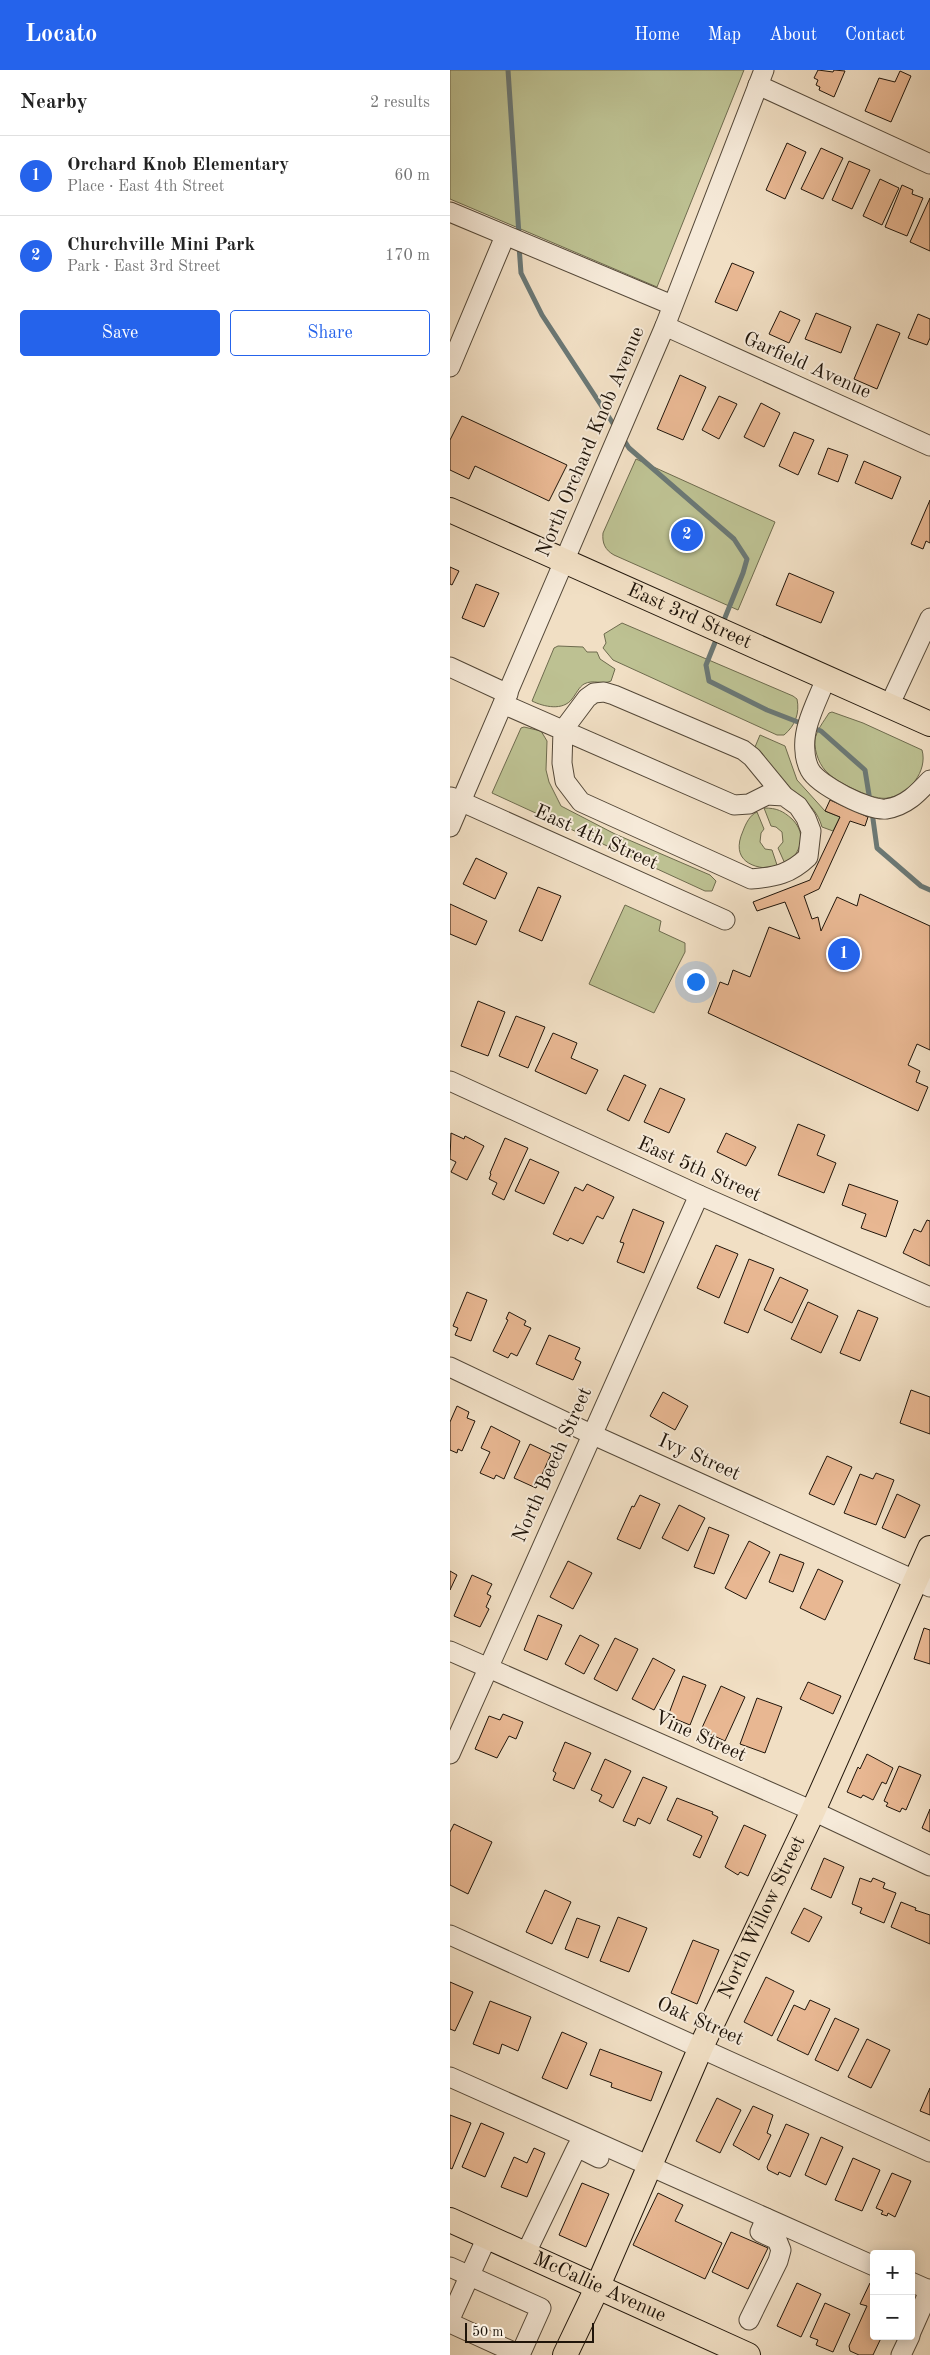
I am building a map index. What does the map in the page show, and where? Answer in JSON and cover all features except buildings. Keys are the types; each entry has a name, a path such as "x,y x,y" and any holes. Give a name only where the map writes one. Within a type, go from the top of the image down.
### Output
{"main road":[{"name":"East 3rd Street","path":"450,510 930,724"},
{"name":"North Willow Street","path":"565,2355 597,2288 701,2047 812,1811 923,1584 930,1548"},
{"name":"McCallie Avenue","path":"450,2220 748,2355"}],"street":[{"path":"761,77 930,164"},
{"name":"North Orchard Knob Avenue","path":"450,827 455,799 506,699 665,326 761,77"},
{"path":"450,212 672,305"},
{"path":"450,367 505,236"},
{"name":"Garfield Avenue","path":"665,326 930,446"},
{"path":"890,706 930,618"},
{"path":"450,667 563,730 734,805 749,804 767,795 784,796"},
{"path":"826,678 805,733 804,751 810,771 830,788 860,804 886,809 912,799 930,780"},
{"path":"604,692 743,750 752,757 784,796 798,806 806,818 811,831 808,857 796,868 773,877 751,879 581,802 565,781 562,763 563,730 587,698 594,693 604,692"},
{"name":"East 4th Street","path":"455,799 724,920"},
{"name":"East 5th Street","path":"450,1081 699,1195 930,1297"},
{"name":"North Beech Street","path":"450,1754 699,1195"},
{"name":"Ivy Street","path":"450,1366 591,1434 923,1584"},
{"name":"Vine Street","path":"450,1651 812,1811 930,1866"},
{"name":"Oak Street","path":"450,1936 701,2047 930,2152"},
{"path":"450,2077 647,2173"},
{"path":"525,2255 577,2147 766,2218 870,2264"},
{"path":"749,2320 778,2261 781,2250 777,2240 760,2232 766,2218"},
{"path":"450,2267 469,2276 541,2308 520,2355 450,2321 469,2276 486,2237"},
{"path":"915,2284 930,2290 915,2323"},
{"path":"901,2355 908,2340"}],"green space":[{"path":"450,70 744,70 657,287 450,199"},
{"path":"636,459 775,522 738,610 614,555 606,548 603,533"},
{"path":"622,623 793,696 797,699 798,704 794,723 784,735 777,735 613,660 603,648 606,643 604,634"},
{"path":"558,646 583,647 587,652 597,652 600,659 615,669 611,681 584,684 572,699 564,705 553,707 532,701 554,648"},
{"path":"832,712 863,723 922,750 922,766 910,787 896,796 888,798 874,797 849,787 826,771 820,763 815,740 820,726 829,713"},
{"path":"521,728 541,731 547,741 546,770 549,782 561,806 615,834 710,875 716,881 712,891 705,891 492,793"},
{"path":"760,735 785,746 797,780 825,811 840,817 833,831 822,827 813,809 780,780 764,756 755,747"},
{"path":"764,808 776,809 786,814 800,831 801,837 798,849 786,866 778,848 783,842 782,832 776,827 771,826"},
{"path":"757,812 764,829 761,833 760,842 765,849 772,850 778,868 752,865 746,861 739,849 743,831 748,820"},
{"path":"625,905 661,921 659,931 685,943 685,952 654,1013 589,984"}],"waterway":[{"path":"508,70 519,235"},
{"path":"519,246 521,273 542,315 616,428"},
{"path":"622,437 629,448 734,539 747,559 722,625"},
{"path":"718,635 706,665 709,681 767,710 821,731 865,770 870,801"},
{"path":"872,812 877,848 921,886 930,890"}],"place":[{"name":"Churchville Mini Park","path":"687,535"},
{"name":"Orchard Knob Elementary","path":"844,954"}]}
